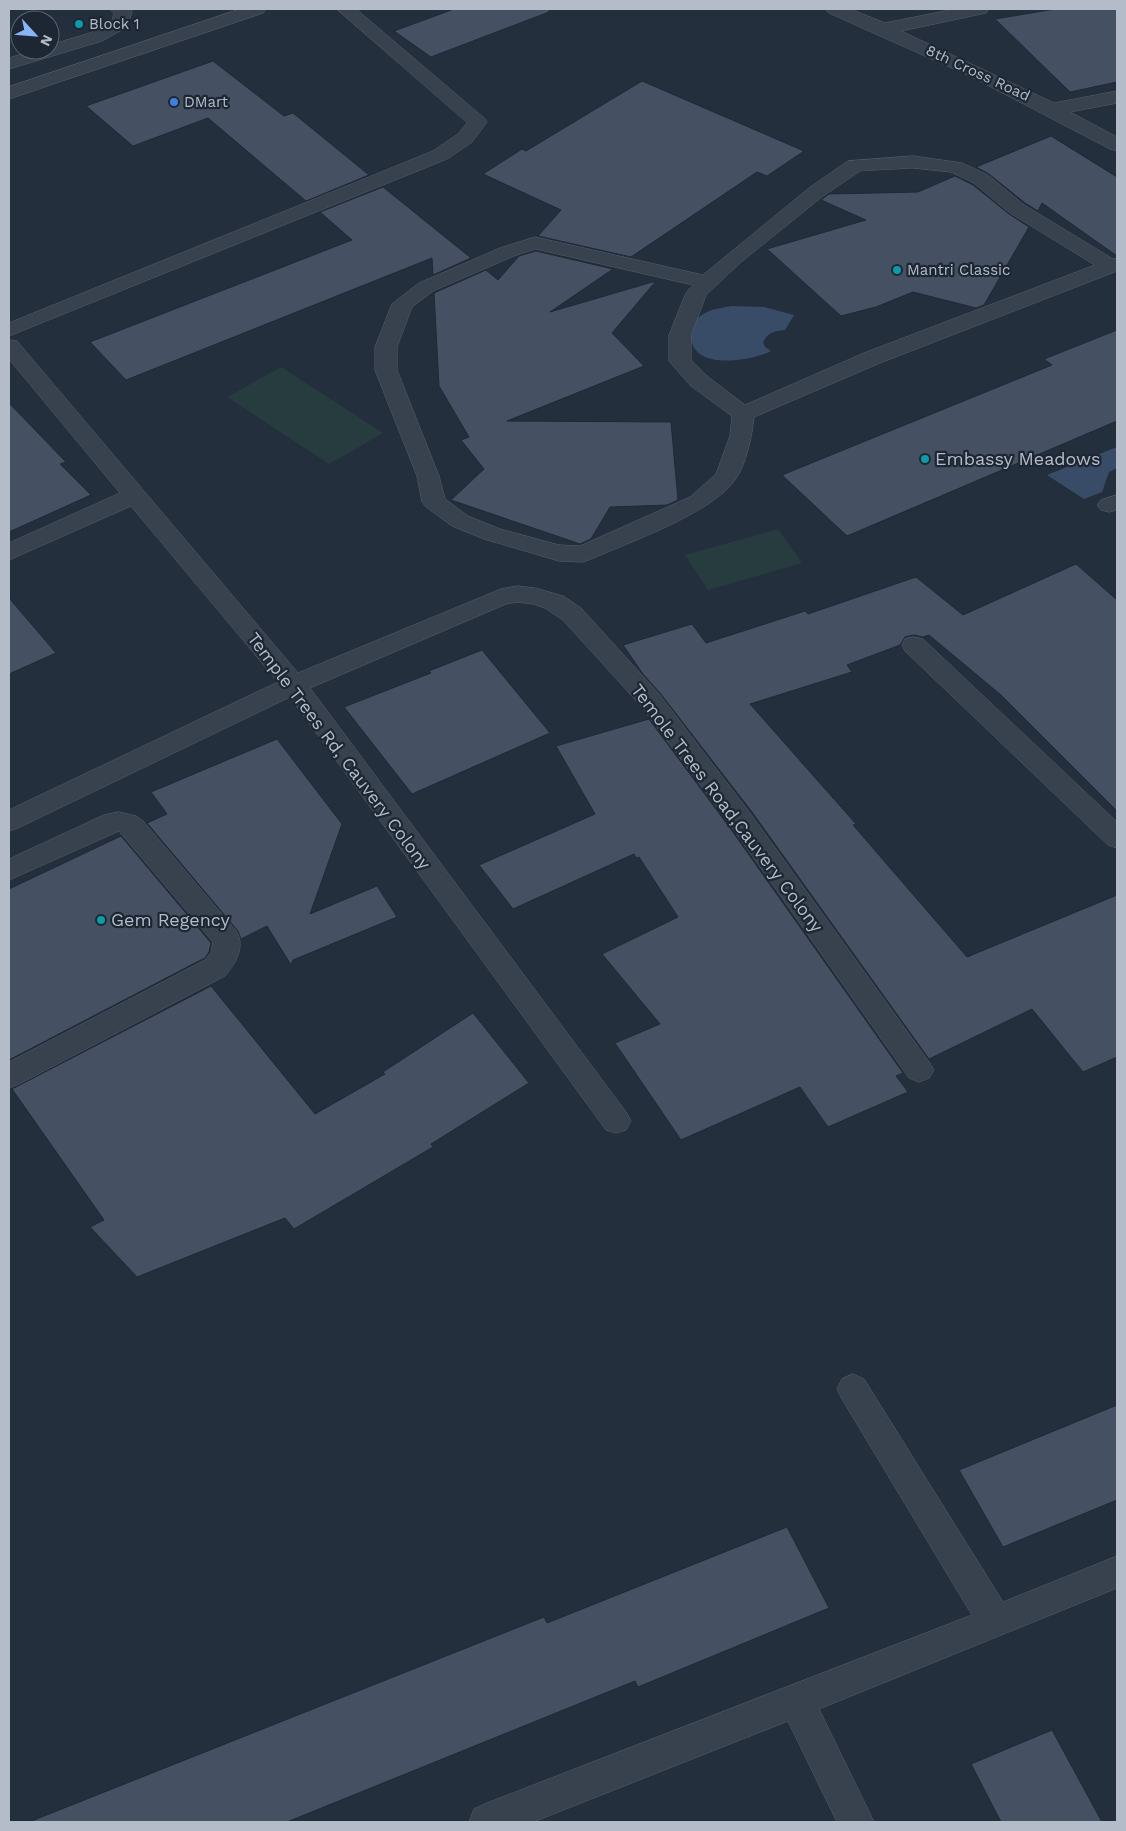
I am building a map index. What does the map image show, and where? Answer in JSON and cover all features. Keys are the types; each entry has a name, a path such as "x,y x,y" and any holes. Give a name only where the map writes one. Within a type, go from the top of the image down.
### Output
{"street":[{"path":"9,64 96,37 121,22 123,12 119,9"},
{"path":"9,93 257,9"},
{"path":"9,330 440,155 465,138 478,122 346,9"},
{"name":"8th Cross Road","path":"835,9 884,29 1053,109 1117,145"},
{"path":"884,29 980,9"},
{"path":"1053,109 1117,97"},
{"path":"743,414 699,381 680,361 680,335 696,293 816,192 854,166 913,162 955,167 981,179 1017,210 1114,265"},
{"path":"708,282 535,243 507,252 426,287 403,304 386,347 386,370 428,476 434,502 460,521 492,534 559,554 583,554 698,502 726,477 741,436 743,414"},
{"path":"743,414 872,358 1114,265"},
{"name":"Temple Trees Rd, Cauvery Colony","path":"9,346 294,685 616,1120"},
{"path":"9,552 134,496"},
{"name":"Temole Trees Road,Cauvery Colony","path":"9,821 294,685 501,597 517,594 535,596 554,602 572,614 644,693 742,820 919,1070"},
{"path":"914,645 1117,838"},
{"path":"9,870 113,822 127,823 134,828 227,939 228,947 221,962 215,968 9,1076"},
{"path":"853,1388 996,1622"},
{"path":"487,1822 996,1622 1117,1572"},
{"path":"796,1700 856,1822"}],"green space":[{"path":"281,367 383,433 329,464 227,397"},
{"path":"778,529 802,563 708,590 685,555"}],"water":[{"path":"731,306 764,307 794,315 785,330 772,333 763,342 765,347 771,351 737,360 710,359 703,356 691,341 693,324 705,313"},
{"path":"1117,447 1117,468 1109,472 1102,492 1084,499 1047,475"}],"building":[{"path":"454,9 549,9 549,12 431,57 394,31"},
{"path":"1055,9 1117,9 1117,82 1070,92 995,19"},
{"path":"213,61 284,116 293,113 369,175 306,201 208,118 133,146 86,106"},
{"path":"642,81 804,151 767,176 757,172 631,257 538,236 561,210 483,174 522,149 526,151"},
{"path":"1051,136 1117,177 1117,256 1042,203 1038,211 989,174 976,167"},
{"name":"Mantri Classic","path":"955,176 973,185 1009,214 1029,227 984,305 976,308 913,292 876,307 841,316 767,249 866,220 821,200 829,194 918,192"},
{"path":"383,187 471,258 433,275 432,258 126,380 90,342 352,240 320,212"},
{"path":"536,251 613,269 550,312 656,281 612,333 644,366 507,421 671,422 678,500 667,505 610,507 591,539 580,544 451,500 484,469 461,440 469,437 439,386 434,293 486,270 498,280 519,256"},
{"name":"Embassy Meadows","path":"1117,330 1117,421 847,536 782,475 1052,365 1044,359"},
{"path":"9,403 66,462 60,464 91,495 9,532"},
{"path":"1076,564 1117,600 1117,811 1001,695 929,635 905,637 900,645 847,665 852,672 750,704 856,824 853,825 967,957 1117,895 1117,1057 1083,1072 1032,1009 929,1059 752,812 660,693 643,674 623,645 692,624 706,643 805,611 808,614 916,577 963,615"},
{"path":"9,598 56,653 9,674"},
{"path":"482,650 550,733 412,794 344,707 431,673 429,671"},
{"path":"649,719 730,828 903,1073 896,1076 908,1092 828,1127 800,1087 681,1140 615,1043 660,1024 602,954 678,917 639,857 636,858 634,854 513,909 479,865 595,814 556,746"},
{"path":"277,739 342,824 310,914 377,886 397,917 293,960 291,965 267,926 241,939 238,931 147,823 167,814 151,792"},
{"name":"Gem Regency","path":"121,836 211,943 209,952 205,958 9,1060 9,889"},
{"path":"211,986 315,1114 385,1074 383,1072 473,1013 529,1083 431,1144 433,1147 294,1229 285,1218 137,1277 90,1227 104,1220 12,1089"},
{"path":"1117,1405 1117,1500 1003,1547 959,1470"},
{"path":"787,1527 829,1608 638,1687 635,1681 287,1822 34,1822 34,1820 544,1617 547,1623"},
{"path":"1052,1730 1102,1822 1001,1822 971,1764"}],"place":[{"name":"Block 1","path":"79,24"},
{"name":"DMart","path":"174,102"},
{"name":"Mantri Classic","path":"897,270"},
{"name":"Embassy Meadows","path":"925,459"},
{"name":"Gem Regency","path":"101,920"}]}
